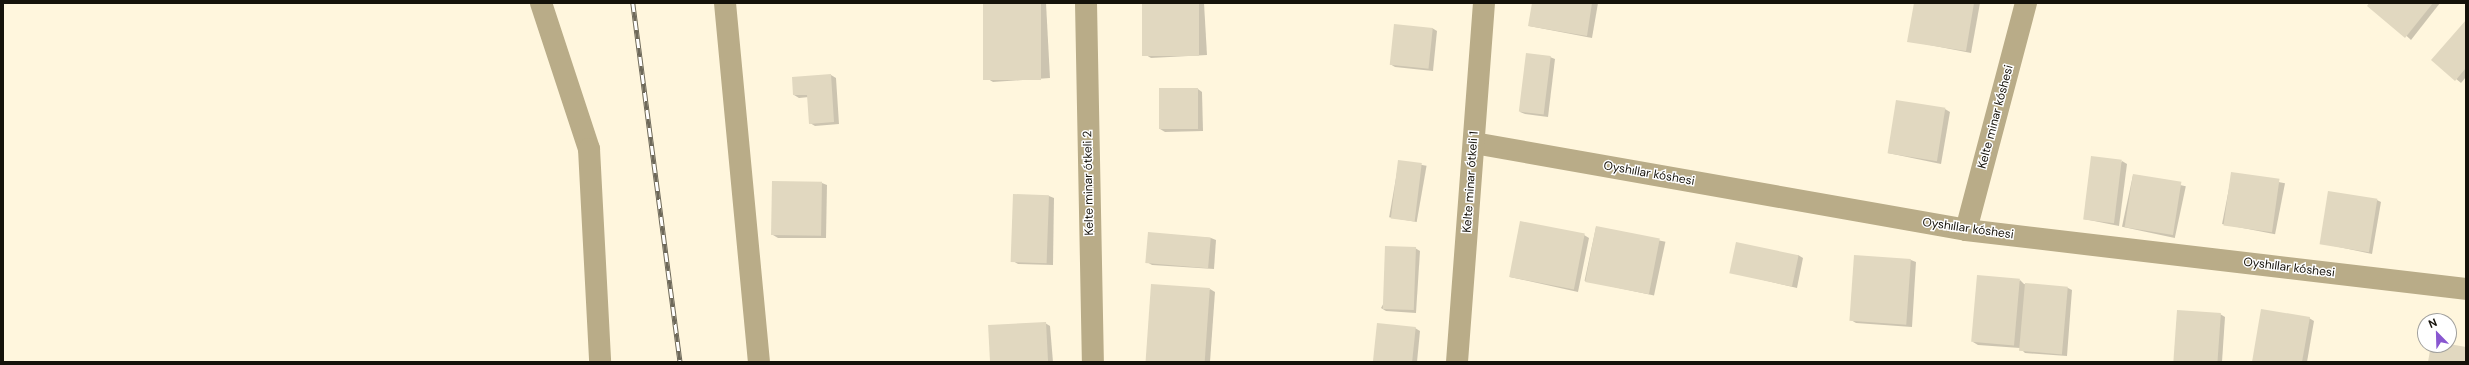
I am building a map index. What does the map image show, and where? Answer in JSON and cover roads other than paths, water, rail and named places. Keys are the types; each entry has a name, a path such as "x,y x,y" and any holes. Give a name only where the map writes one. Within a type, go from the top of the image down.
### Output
{"street":[{"path":"541,3 589,149 600,362"},
{"path":"725,3 759,362"},
{"name":"Kelte minar ótkeli 2","path":"1086,3 1093,362"},
{"name":"Kelte minar ótkeli 1","path":"1457,362 1484,3"},
{"name":"Kelte minar kóshesi","path":"1966,230 2026,3"},
{"name":"Oyshıllar kóshesi","path":"1474,143 1966,230 2466,289"}],"railway":[{"path":"633,3 680,362"}]}
